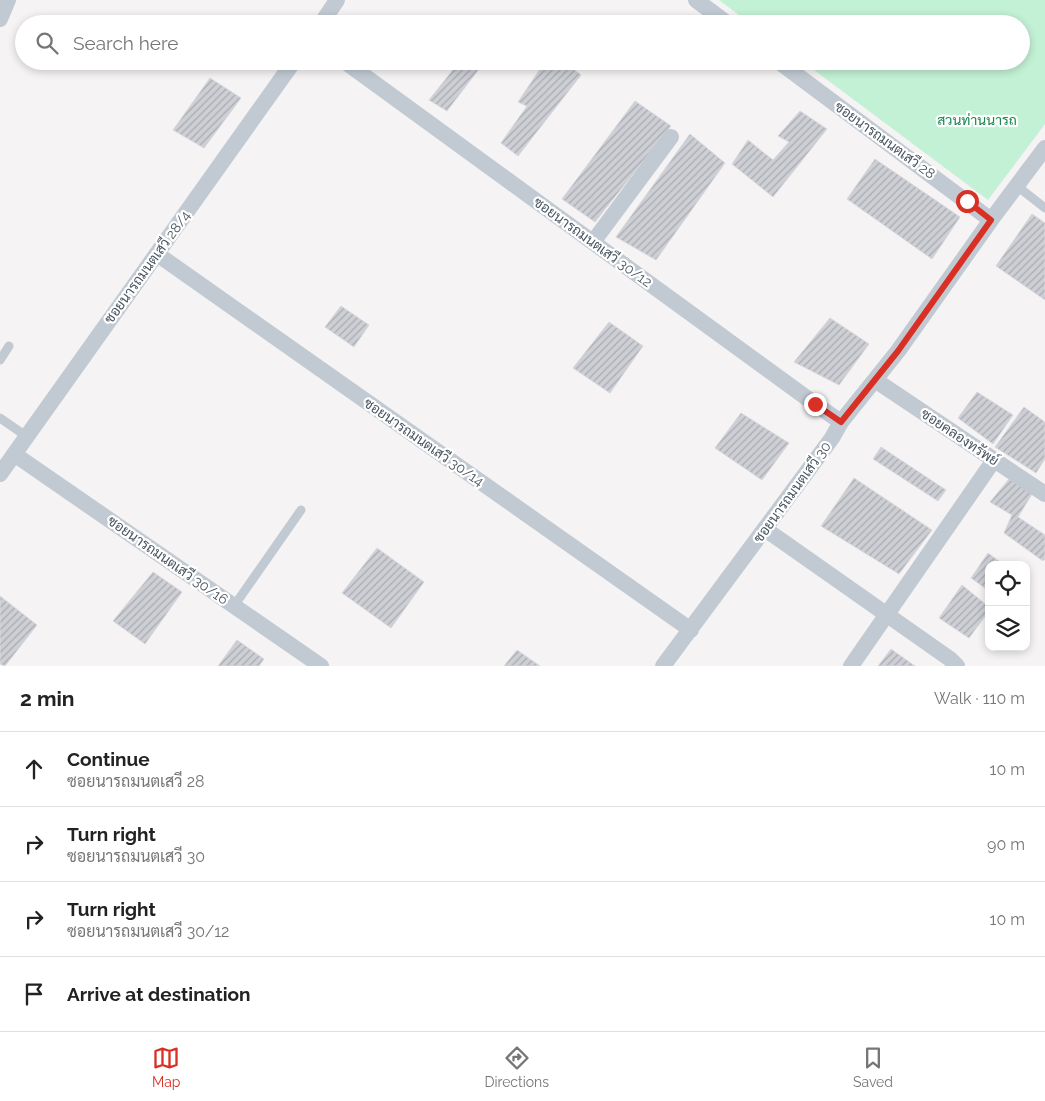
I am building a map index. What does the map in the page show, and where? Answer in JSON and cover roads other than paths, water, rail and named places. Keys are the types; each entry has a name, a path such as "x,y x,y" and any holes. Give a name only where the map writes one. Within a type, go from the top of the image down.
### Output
{"street":[{"path":"0,18 8,0"},
{"path":"327,15 337,0"},
{"path":"696,0 716,15"},
{"name":"ซอยนารถมนตเสวี 28/4","path":"0,474 288,70"},
{"name":"ซอยนารถมนตเสวี 30/12","path":"356,70 841,422"},
{"name":"ซอยนารถมนตเสวี 28","path":"790,70 991,220"},
{"path":"593,242 672,137"},
{"name":"ซอยนารถมนตเสวี 30","path":"663,666 832,438 841,422 898,351 991,220 1045,148"},
{"name":"ซอยนารถมนตเสวี 30/14","path":"157,254 691,630"},
{"name":"ซอยคลองทรัพย์","path":"875,380 1045,494"},
{"name":"ซอยนารถมนตเสวี 30/16","path":"14,454 321,666"},
{"path":"851,666 994,460"},
{"path":"765,529 950,659 957,666"}],"lane":[{"path":"1017,186 1045,208"},
{"path":"0,360 9,346"},
{"path":"0,418 26,436"},
{"path":"234,606 301,510"}],"park label":[{"name":"สวนท่านนารถ","path":"977,120"}]}
